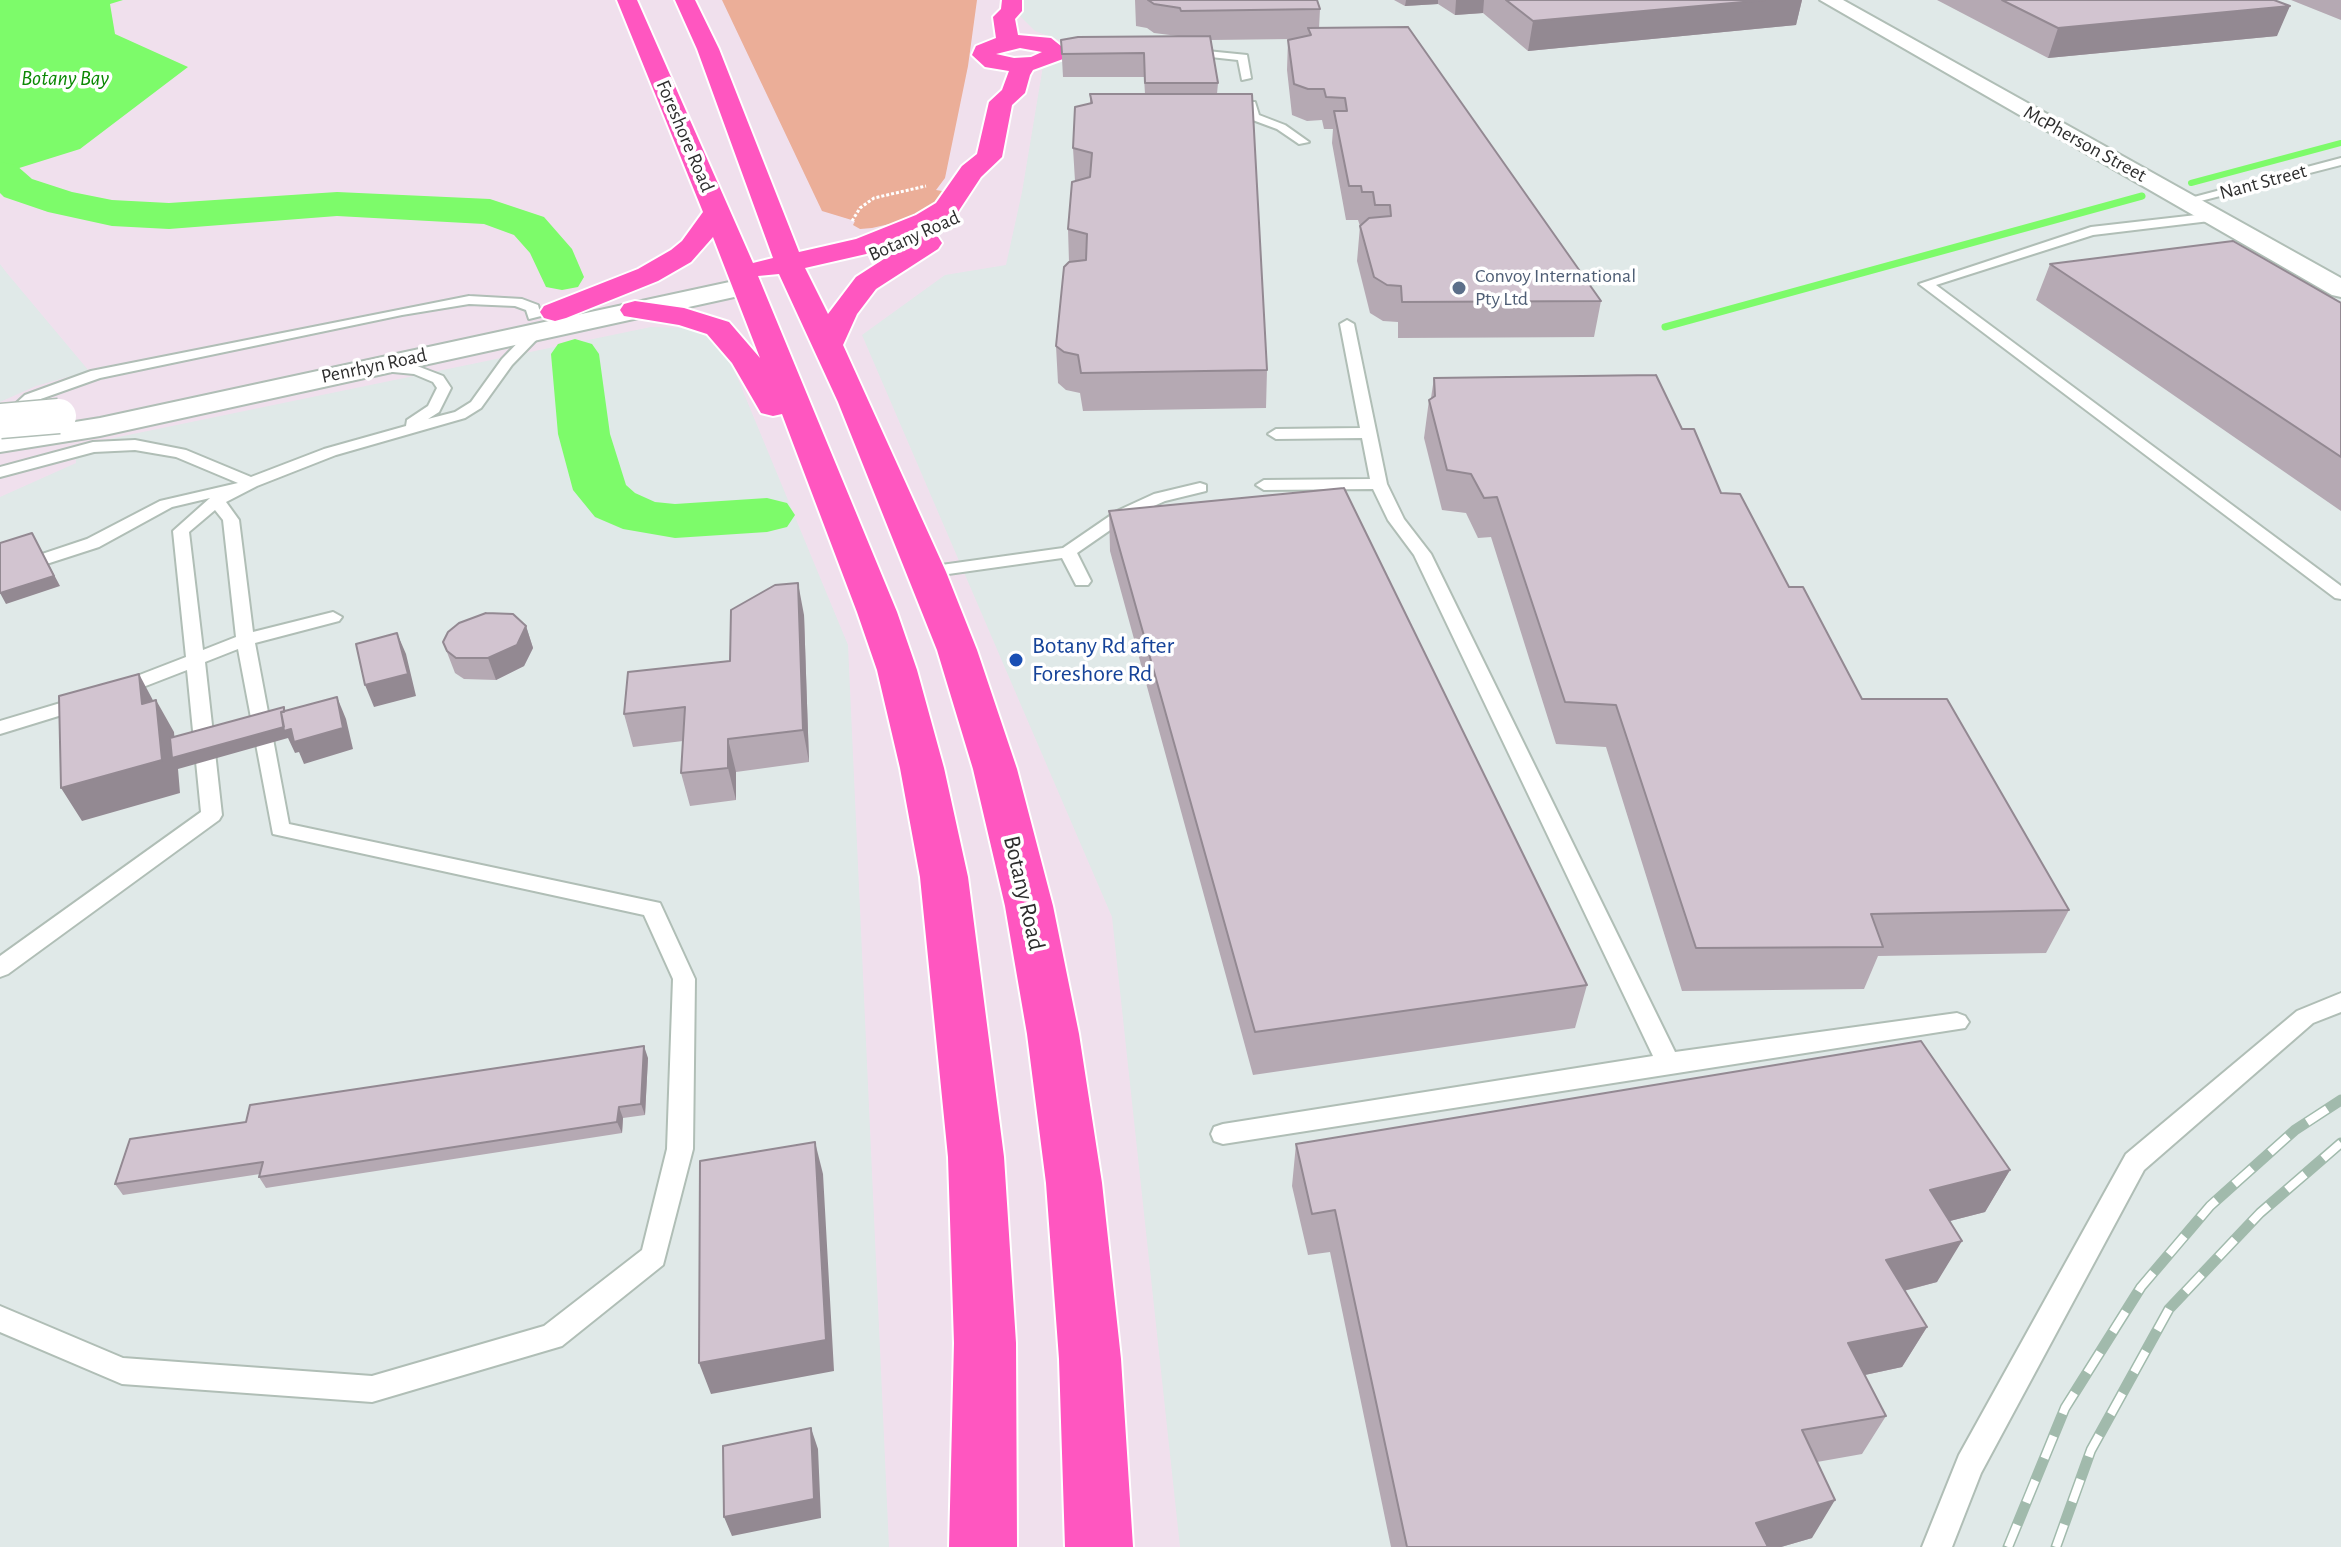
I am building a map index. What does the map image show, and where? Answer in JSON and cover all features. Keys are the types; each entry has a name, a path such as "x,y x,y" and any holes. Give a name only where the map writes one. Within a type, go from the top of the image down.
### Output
{"main road":[{"name":"Foreshore Road","path":"627,0 745,280"},
{"path":"685,0 708,49 792,270"},
{"name":"Botany Road","path":"745,280 869,257 954,222 973,209 993,185 995,171 989,157 1001,102 1013,93 1018,75 1004,17 1011,6 1032,41"},
{"path":"1032,41 1050,46 1062,54 1045,61 1012,57 1032,41"},
{"name":"Botany Road","path":"792,270 906,230 946,209 971,172 989,157"},
{"path":"754,171 824,225 864,234 918,219 960,190"},
{"path":"541,320 663,267 692,247 717,212"},
{"path":"828,344 843,313 866,283 938,237 954,222"},
{"name":"Botany Road","path":"792,270 828,344 927,572 957,650 995,769 1029,906 1053,1034 1074,1183 1086,1315 1099,1547"},
{"path":"745,280 877,612 897,670 922,768 944,877 976,1157 985,1343 983,1547"},
{"path":"635,310 684,317 718,328 745,359 780,419 820,474"}],"street":[{"name":"McPherson Street","path":"1829,0 2341,289"},
{"name":"Penrhyn Road","path":"0,423 100,427 372,367 541,320 635,310 745,280"},
{"name":"Penrhyn Road","path":"0,443 51,426 541,320 745,280"}],"lane":[{"path":"1172,52 1243,57 1246,78"},
{"path":"1251,104 1249,118 1281,127 1303,142"},
{"name":"Nant Street","path":"2185,201 2341,161"},
{"path":"2214,217 2091,231 1926,284 2341,594"},
{"path":"0,423 30,398 96,374 247,342 469,300 517,302 533,308 541,320 476,405 442,422 330,452 251,483 216,501 181,531 212,815 0,968"},
{"path":"1347,324 1379,484 1396,520 1422,554 1668,1063"},
{"path":"372,367 417,370 438,379 444,388 434,409 398,432"},
{"path":"1276,434 1369,433"},
{"path":"0,472 93,447 135,445 180,453 251,483"},
{"path":"0,574 93,543 166,504 251,483"},
{"path":"1264,485 1379,484"},
{"path":"927,572 1068,552 1123,514 1160,497 1200,488"},
{"path":"0,1319 122,1371 372,1389 552,1337 654,1257 680,1149 684,979 652,909 280,829 245,640 231,520 216,501"},
{"path":"1068,552 1082,581"},
{"path":"0,728 93,699 245,640 333,617"},
{"path":"1937,1547 1969,1465 2135,1162 2305,1017 2341,1002"},
{"path":"1223,1134 1668,1063 1957,1022"}],"path":[{"path":"824,225 884,194 915,186 960,190"}],"shaded area":[{"path":"722,0 977,0 968,66 945,178 936,190 948,192 936,205 907,220 872,228 860,229 853,225 855,221 822,211"},
{"path":"1012,0 2341,0 2341,1547 1180,1547 1112,917 862,335 945,275 1006,265 1043,66 1069,60 1065,42 1035,31 1013,9"},
{"path":"0,264 89,371 36,386 0,402"},
{"path":"651,327 706,333 723,343 848,645 889,1547 0,1547 0,497 76,463 75,446"}],"water":[{"name":"Botany Bay","path":"0,0 123,0 110,4 115,34 188,67 80,149 0,174"}],"building":[{"path":"1148,0 1317,0 1320,9 1181,11 1180,8 1154,4"},
{"path":"1506,0 1765,0 1533,21"},
{"path":"2002,0 2274,0 2290,6 2058,28"},
{"path":"1408,27 1601,301 1402,302 1401,286 1387,285 1374,277 1360,226 1369,218 1391,216 1390,205 1375,205 1373,192 1362,192 1361,186 1349,186 1334,111 1347,111 1345,98 1326,97 1324,89 1308,89 1294,84 1288,40 1311,35 1308,28"},
{"path":"1210,36 1218,83 1145,83 1144,53 1062,54 1061,40 1078,37"},
{"path":"1090,94 1252,94 1267,370 1081,373 1078,355 1064,352 1056,346 1064,267 1069,262 1086,260 1087,234 1068,229 1072,182 1090,177 1092,153 1073,148 1075,107 1092,103"},
{"path":"2233,241 2341,303 2341,457 2050,264"},
{"path":"1656,375 1682,429 1694,429 1721,493 1740,494 1789,587 1803,587 1862,699 1947,699 2069,910 1871,914 1883,947 1696,948 1616,705 1565,702 1497,497 1484,498 1471,474 1447,470 1429,400 1435,396 1434,378"},
{"path":"1344,488 1587,985 1255,1032 1109,511"},
{"path":"32,533 54,576 0,593 0,543"},
{"path":"798,583 803,730 728,739 728,768 681,773 685,707 624,714 628,672 730,661 731,610 775,585"},
{"path":"486,613 513,614 526,626 517,645 488,658 456,658 447,651 443,642 448,632 459,623"},
{"path":"397,633 408,674 365,685 356,644"},
{"path":"139,674 142,704 156,700 162,760 61,788 59,696"},
{"path":"337,697 343,728 294,742 291,729 284,731 281,712"},
{"path":"284,707 284,712 281,712 284,727 172,758 170,738"},
{"path":"1921,1041 2010,1170 1930,1190 1962,1241 1886,1260 1927,1327 1848,1343 1886,1416 1802,1430 1835,1500 1756,1523 1768,1547 1407,1547 1335,1210 1312,1214 1296,1144"},
{"path":"644,1046 641,1104 619,1107 617,1122 259,1177 263,1162 115,1184 130,1139 246,1122 250,1105"},
{"path":"815,1142 826,1340 699,1363 700,1161"},
{"path":"811,1428 814,1499 724,1517 723,1446"}],"waterway":[{"path":"2191,183 2341,143"},
{"path":"2,174 18,188 63,203 112,213 169,216 337,204 490,212 529,226 550,249 562,277"},
{"path":"1665,327 2142,196"},
{"path":"575,354 584,434 600,490 615,505 643,517 675,521 767,515"}],"railway":[{"path":"2008,1547 2065,1408 2141,1287 2210,1206 2295,1130 2341,1100"},
{"path":"2056,1547 2091,1450 2169,1309 2260,1213 2341,1143"}],"place":[{"name":"Convoy International Pty Ltd","path":"1459,288"},
{"name":"Botany Rd after Foreshore Rd","path":"1016,660"}]}
